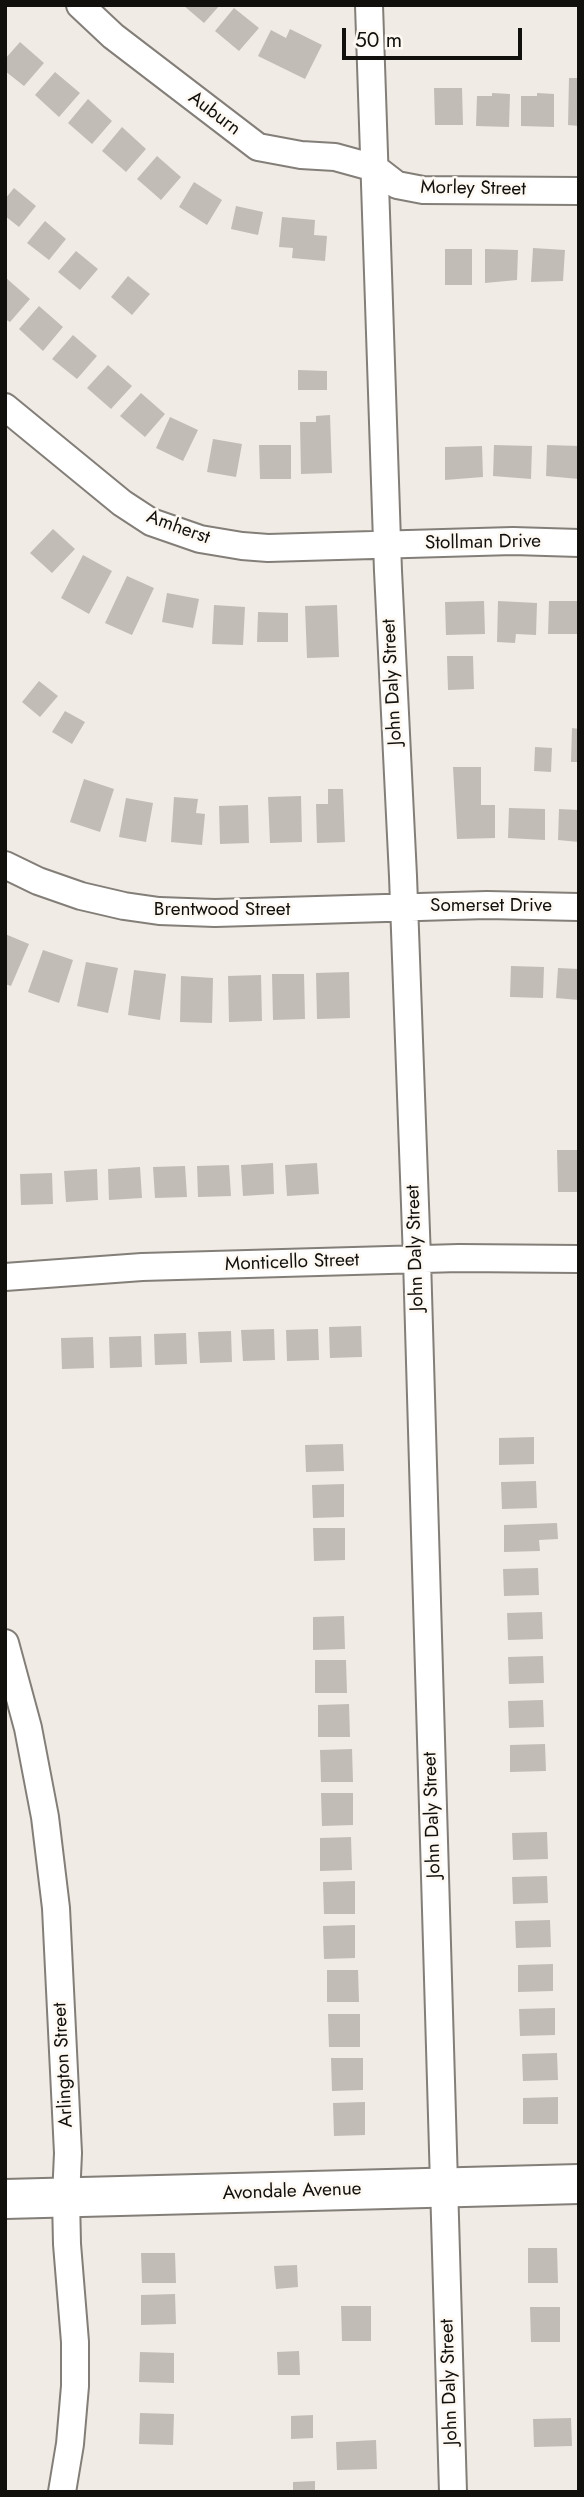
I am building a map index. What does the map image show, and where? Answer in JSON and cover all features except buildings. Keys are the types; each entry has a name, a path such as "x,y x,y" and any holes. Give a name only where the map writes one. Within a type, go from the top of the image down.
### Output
{"street":[{"name":"Auburn","path":"80,5 113,36 258,147 301,155 335,157 374,167"},
{"name":"John Daly Street","path":"369,5 387,544 417,1259 453,2492"},
{"name":"Morley Street","path":"374,167 397,185 423,190 579,191"},
{"name":"Amherst","path":"5,407 122,503 151,522 200,539 242,547 387,544"},
{"name":"Stollman Drive","path":"387,544 513,541 579,543"},
{"name":"Brentwood Street","path":"5,865 38,881 81,896 159,911 215,913 404,906"},
{"name":"Somerset Drive","path":"404,906 579,907"},
{"name":"Monticello Street","path":"5,1277 142,1267 513,1257 579,1259"},
{"name":"Arlington Street","path":"5,1643 28,1728 45,1817 56,1908 68,2153 67,2245 73,2297 75,2386 62,2492"},
{"name":"Avondale Avenue","path":"5,2199 579,2184"}]}
